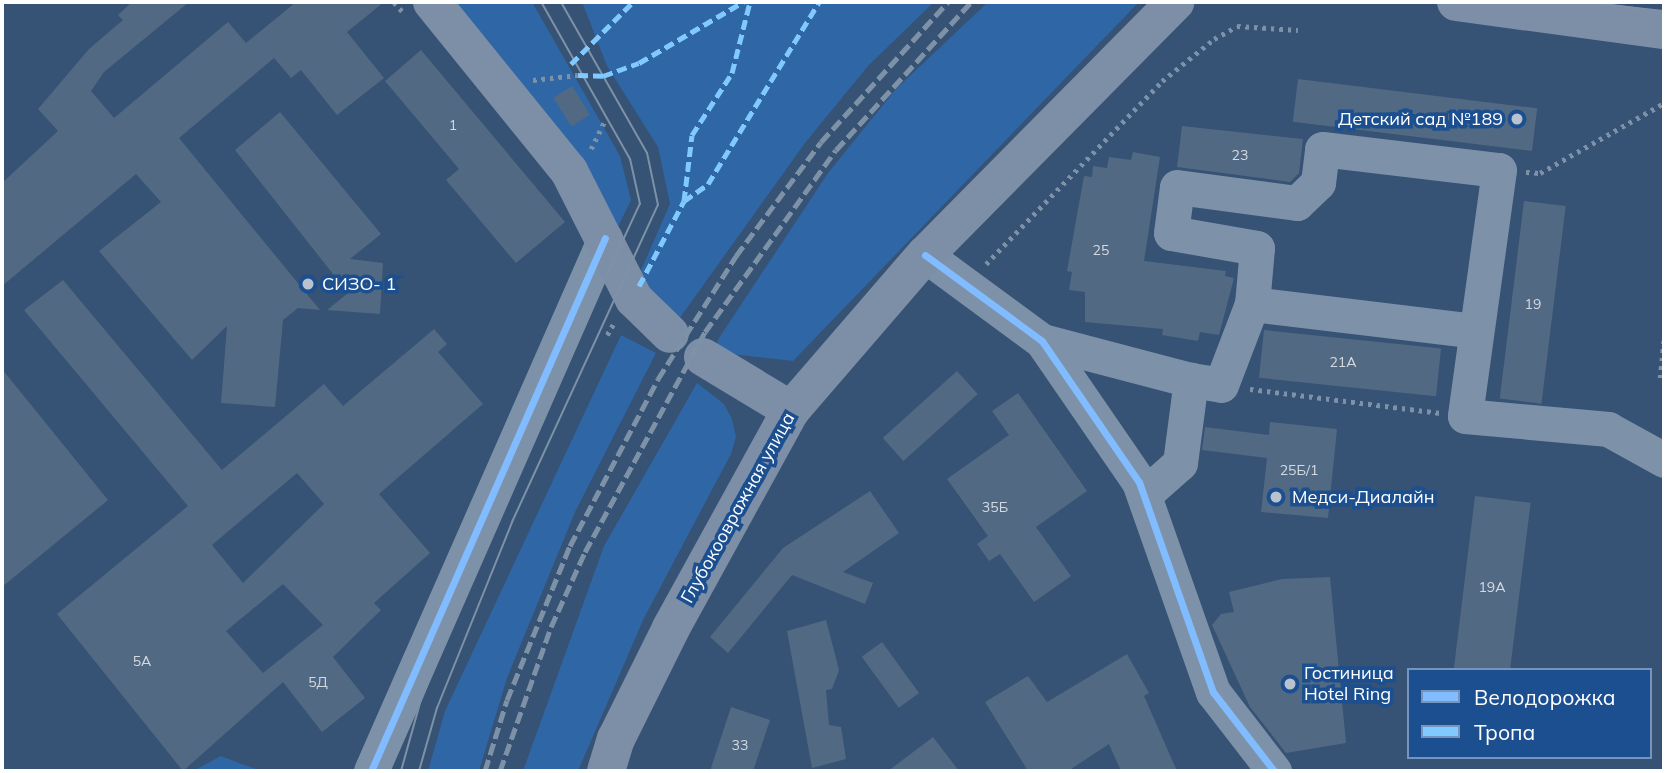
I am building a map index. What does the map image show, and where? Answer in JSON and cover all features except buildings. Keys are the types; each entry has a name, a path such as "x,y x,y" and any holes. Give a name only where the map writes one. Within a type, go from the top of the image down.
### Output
{"main road":[{"path":"432,2 569,171 634,299 670,334"},
{"name":"Глубокоовражная улица","path":"606,771 616,739 671,628 792,410 925,255 1175,2"},
{"path":"1456,2 1664,30"},
{"path":"703,357 792,410"}],"street":[{"path":"1144,495 1180,463 1206,383 1252,304 1257,248 1171,233 1177,187 1297,203 1318,183 1322,149 1499,170 1465,416 1608,429 1664,460"},
{"path":"1239,245 1247,196"},
{"path":"371,771 605,239"},
{"path":"925,255 1042,341 1144,495 1213,692 1274,771"},
{"path":"1252,304 1476,331"},
{"path":"1042,341 1206,383"}],"path":[{"path":"966,286 1106,136 1214,38 1237,26 1298,30"},
{"path":"520,81 578,75"},
{"path":"1499,170 1540,173 1664,103"},
{"path":"589,154 604,122"},
{"path":"1660,378 1664,337"},
{"path":"1206,383 1465,416"}],"shaded area":[{"path":"453,2 532,2 620,156 631,200 614,235"},
{"path":"582,2 934,2 868,66 805,143 674,326 637,279 670,204 658,147 607,66"},
{"path":"988,2 1139,2 793,361 720,353 717,341 828,173 896,89"},
{"path":"621,335 656,353 575,512 507,678 479,771 428,771 445,711"},
{"path":"697,383 724,404 732,419 736,437 731,454 644,618 578,771 523,771 604,546"},
{"path":"221,756 239,763 262,771 193,771"}],"tram line":[{"path":"401,771 420,703 496,515 640,204 630,159 541,2"},
{"path":"419,771 437,708 512,522 658,205 647,153 561,2"},
{"path":"1580,2 1664,11"}],"railway":[{"path":"485,771 507,700 570,546 658,379 736,256 821,142 948,2"},
{"path":"500,771 551,627 585,552 705,332 836,150 971,2"}],"marked path":[{"path":"571,64 633,2"},
{"path":"578,75 603,76 639,63 743,2"},
{"path":"639,286 684,201 692,135 732,73 750,2"},
{"path":"684,201 708,184 819,2"}],"cycle path":[{"path":"371,771 605,238"},
{"path":"925,255 1042,341 1139,482 1213,692 1274,771"}],"place":[{"name":"Детский сад №189","path":"1517,119"},
{"name":"СИЗО- 1","path":"308,284"},
{"name":"Медси-Диалайн","path":"1276,497"},
{"name":"Гостиница Hotel Ring","path":"1290,684"}]}
